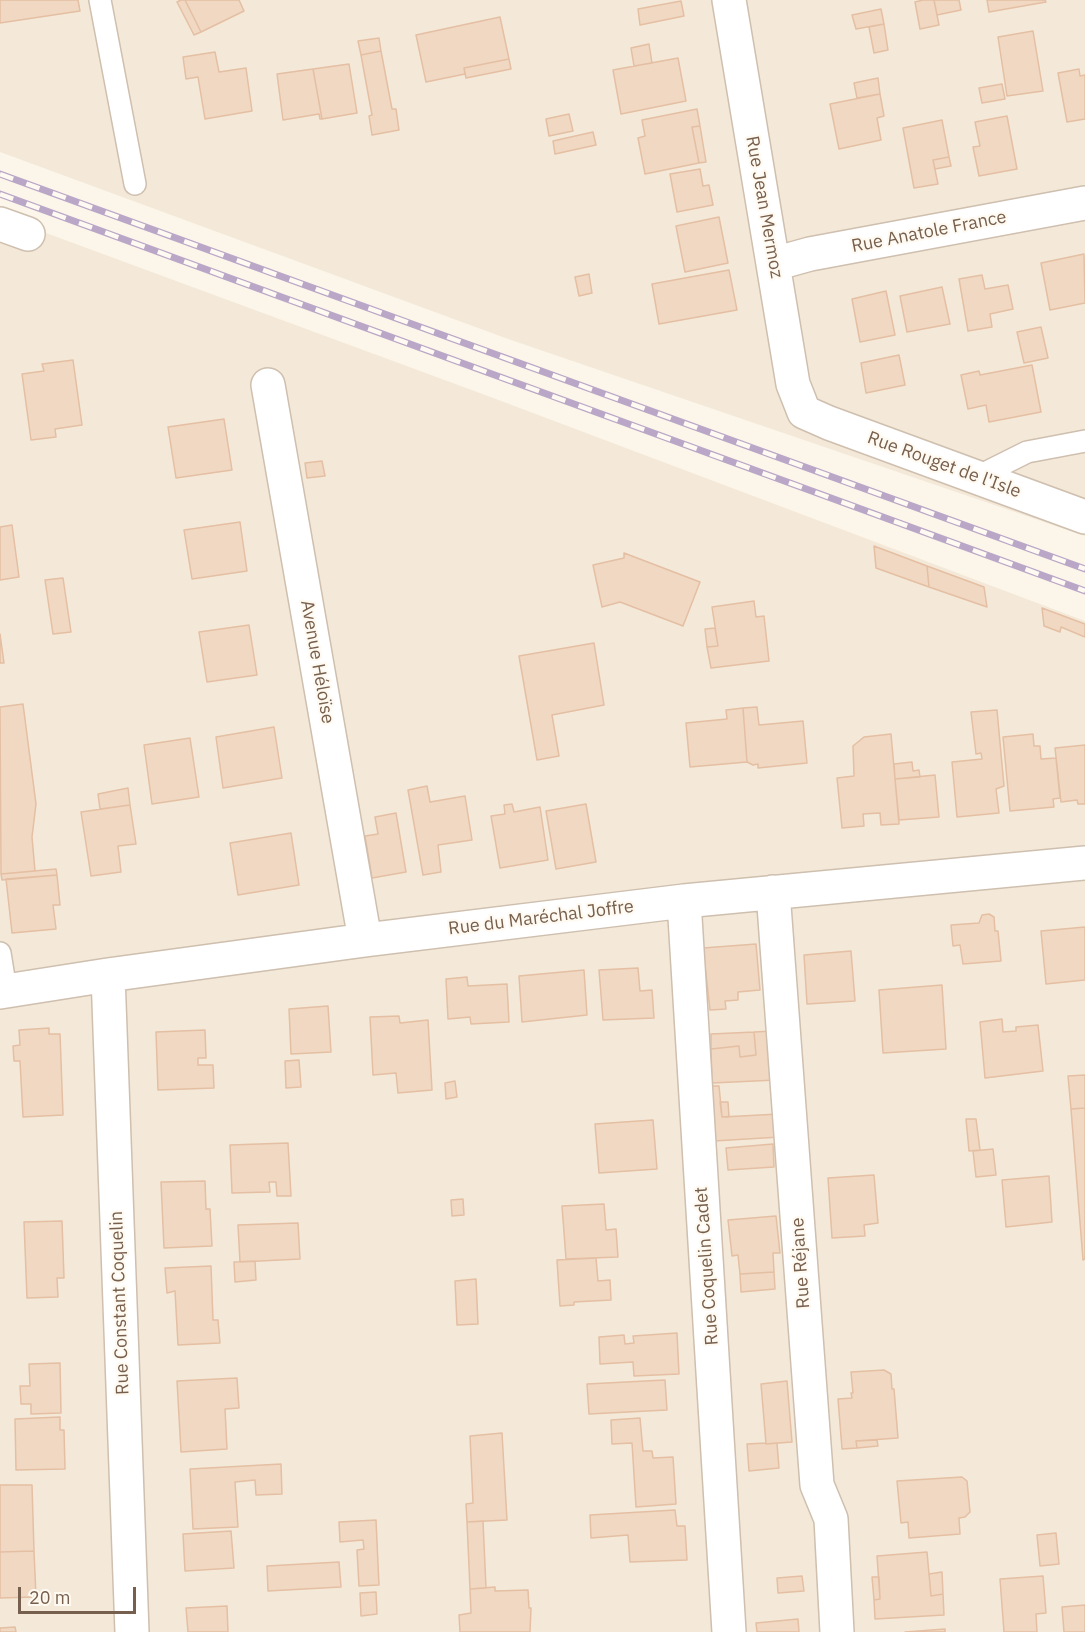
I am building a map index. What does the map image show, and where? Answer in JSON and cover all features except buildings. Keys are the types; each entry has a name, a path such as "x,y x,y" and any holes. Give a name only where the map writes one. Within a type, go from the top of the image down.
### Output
{"street":[{"name":"Rue Jean Mermoz","path":"729,0 793,384 804,412"},
{"name":"Rue Anatole France","path":"774,264 810,255 1085,203"},
{"name":"Avenue Héloïse","path":"268,385 365,939"},
{"name":"Rue Rouget de l'Isle","path":"804,412 1085,517"},
{"name":"Rue du Maréchal Joffre","path":"3,991 365,939 684,901 1085,863"},
{"name":"Rue Réjane","path":"773,892 817,1485 831,1520 837,1632"},
{"name":"Rue Coquelin Cadet","path":"684,901 729,1632"},
{"name":"Rue Constant Coquelin","path":"108,975 132,1632"}],"lane":[{"path":"100,0 135,184"},
{"path":"977,477 1027,452 1085,441"},
{"path":"0,953 3,991"}],"shaded area":[{"path":"0,0 1085,0 1085,536 508,339 0,152"},
{"path":"0,216 488,396 1085,621 1085,1632 0,1632"}],"railway":[{"path":"0,174 1085,569"},
{"path":"0,194 1085,591"}]}
